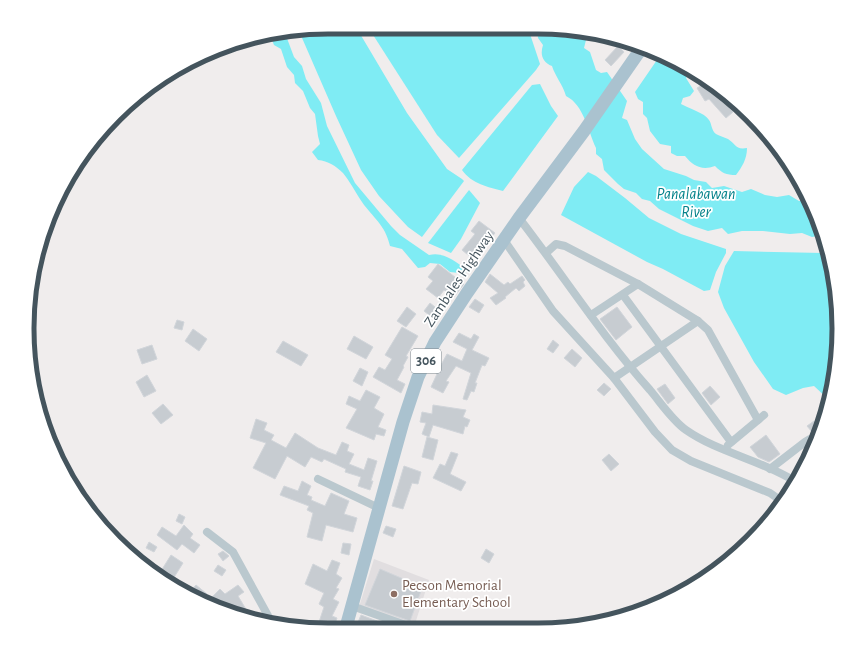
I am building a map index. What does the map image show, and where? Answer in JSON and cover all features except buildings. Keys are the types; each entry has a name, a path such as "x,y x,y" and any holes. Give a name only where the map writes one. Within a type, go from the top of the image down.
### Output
{"main road":[{"name":"Zambales Highway","path":"347,623 403,422 418,377 435,342 519,218 584,131 640,53"}],"street":[{"path":"519,218 630,367 679,424 722,449 791,479"},
{"path":"504,240 553,311 614,378 655,432 672,450 697,463 777,499"},
{"path":"546,253 553,245 562,244 638,284 698,321 708,330 761,417 722,449"},
{"path":"591,315 638,284"},
{"path":"623,295 730,442"},
{"path":"614,378 698,321"},
{"path":"770,469 811,439"},
{"path":"318,479 378,508"},
{"path":"207,532 233,552 269,616"},
{"path":"352,606 400,623"}],"shaded area":[{"name":"Pecson Memorial Elementary School","path":"374,559 429,580 415,623 403,623 359,607"}],"water":[{"path":"360,34 407,113 447,169 464,181 422,237 408,227 379,196 361,170 301,36"},
{"path":"372,34 530,34 540,64 459,158 437,135"},
{"name":"Panalabawan River","path":"538,34 576,37 586,40 584,48 590,52 596,70 601,73 607,72 627,101 622,118 627,120 635,139 642,149 664,169 694,180 706,182 712,188 724,186 742,192 751,189 765,195 777,197 789,195 799,201 803,201 817,236 812,237 802,233 790,234 763,231 742,231 728,234 722,228 708,231 693,226 659,209 650,201 642,199 636,193 624,189 604,170 602,159 596,154 596,148 585,119 577,106 566,96 552,66 544,60 542,55 543,45 538,38"},
{"path":"287,38 294,57 302,66 306,79 321,103 327,126 355,183 400,235 429,255 434,254 445,256 468,270 463,275 450,272 440,264 430,263 425,267 418,268 402,249 390,246 388,238 382,227 362,202 343,173 332,164 318,160 312,152 320,144 315,114 310,108 303,91 295,83 294,75 287,67 281,49 274,45 272,40"},
{"path":"657,59 688,75 686,78 694,91 690,96 683,98 681,104 707,117 713,131 716,134 728,139 740,148 747,148 744,163 736,175 724,173 715,166 706,168 698,167 685,156 677,156 671,153 671,146 660,144 650,131 647,118 643,114 643,102 638,99 635,92"},
{"path":"540,84 558,116 503,191 475,182 462,170 532,85"},
{"path":"588,172 596,176 649,218 681,234 726,249 726,253 716,272 710,290 704,291 561,215 574,187"},
{"path":"469,190 480,203 461,239 451,253 428,243"},
{"path":"734,251 822,253 829,290 832,328 829,367 824,395 814,386 803,388 786,395 773,389 754,362 724,308 718,292 725,266"}],"place":[{"name":"Pecson Memorial Elementary School","path":"394,594"}]}
